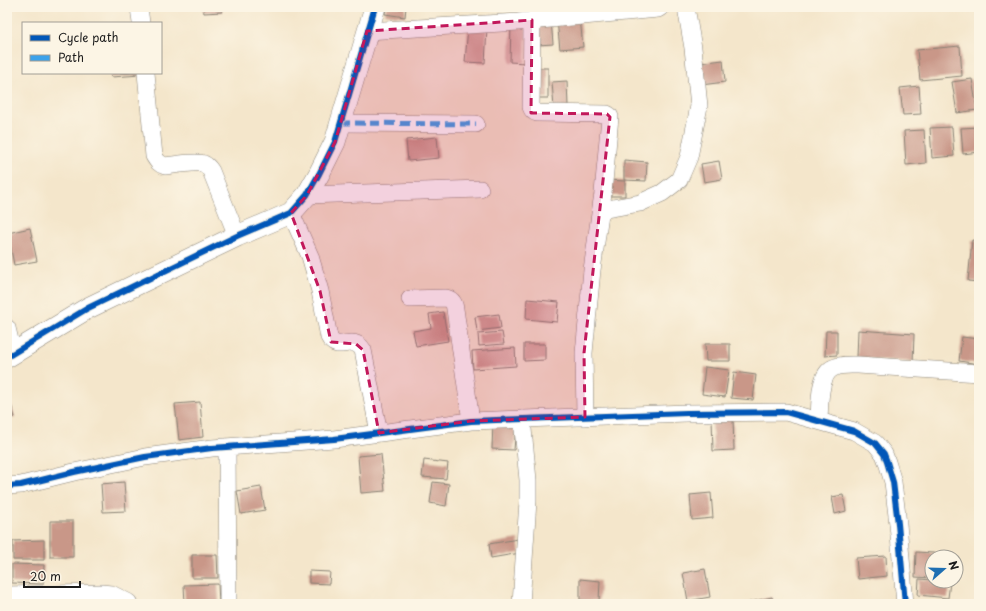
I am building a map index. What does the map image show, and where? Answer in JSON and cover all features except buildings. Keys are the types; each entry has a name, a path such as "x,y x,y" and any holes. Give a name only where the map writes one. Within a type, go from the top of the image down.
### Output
{"street":[{"path":"139,7 141,22"},
{"path":"7,328 10,355 88,308 237,236 291,213 307,195 335,142 375,7"},
{"path":"367,31 532,20 658,9 661,7"},
{"path":"601,210 640,203 662,193 679,180 689,157 699,106 693,48 686,7"},
{"path":"532,20 532,110 537,113 607,114 610,117 603,193 592,270 584,353 585,417"},
{"path":"146,74 154,156 157,162 165,166 203,163 208,166 237,236"},
{"path":"340,123 476,124"},
{"path":"307,195 480,189"},
{"path":"291,213 310,256 320,290 331,342 336,345 350,343 356,344 363,350 379,433"},
{"path":"410,300 445,298 454,302 471,421"},
{"path":"819,421 821,388 827,373 832,368 858,365 979,373"},
{"path":"7,486 21,485 145,457 212,448 334,439 471,421 687,413 786,412 854,431 875,443 884,454 893,482 905,604"},
{"path":"521,604 528,501 528,480 522,419"},
{"path":"227,447 228,604"},
{"path":"7,596 101,594 111,596 127,604"}],"highlighted area":[{"path":"532,20 531,113 607,114 610,117 584,353 585,417 471,421 379,433 363,350 356,344 331,342 320,291 291,213 307,195 335,142 367,31"}],"marked path":[{"path":"340,123 476,124"}],"cycle path":[{"path":"7,357 88,308 237,236 291,213 307,195 335,142 375,7"},
{"path":"7,486 21,485 145,457 212,448 334,439 471,421 687,413 786,412 854,431 875,443 884,454 893,482 905,604"}]}
